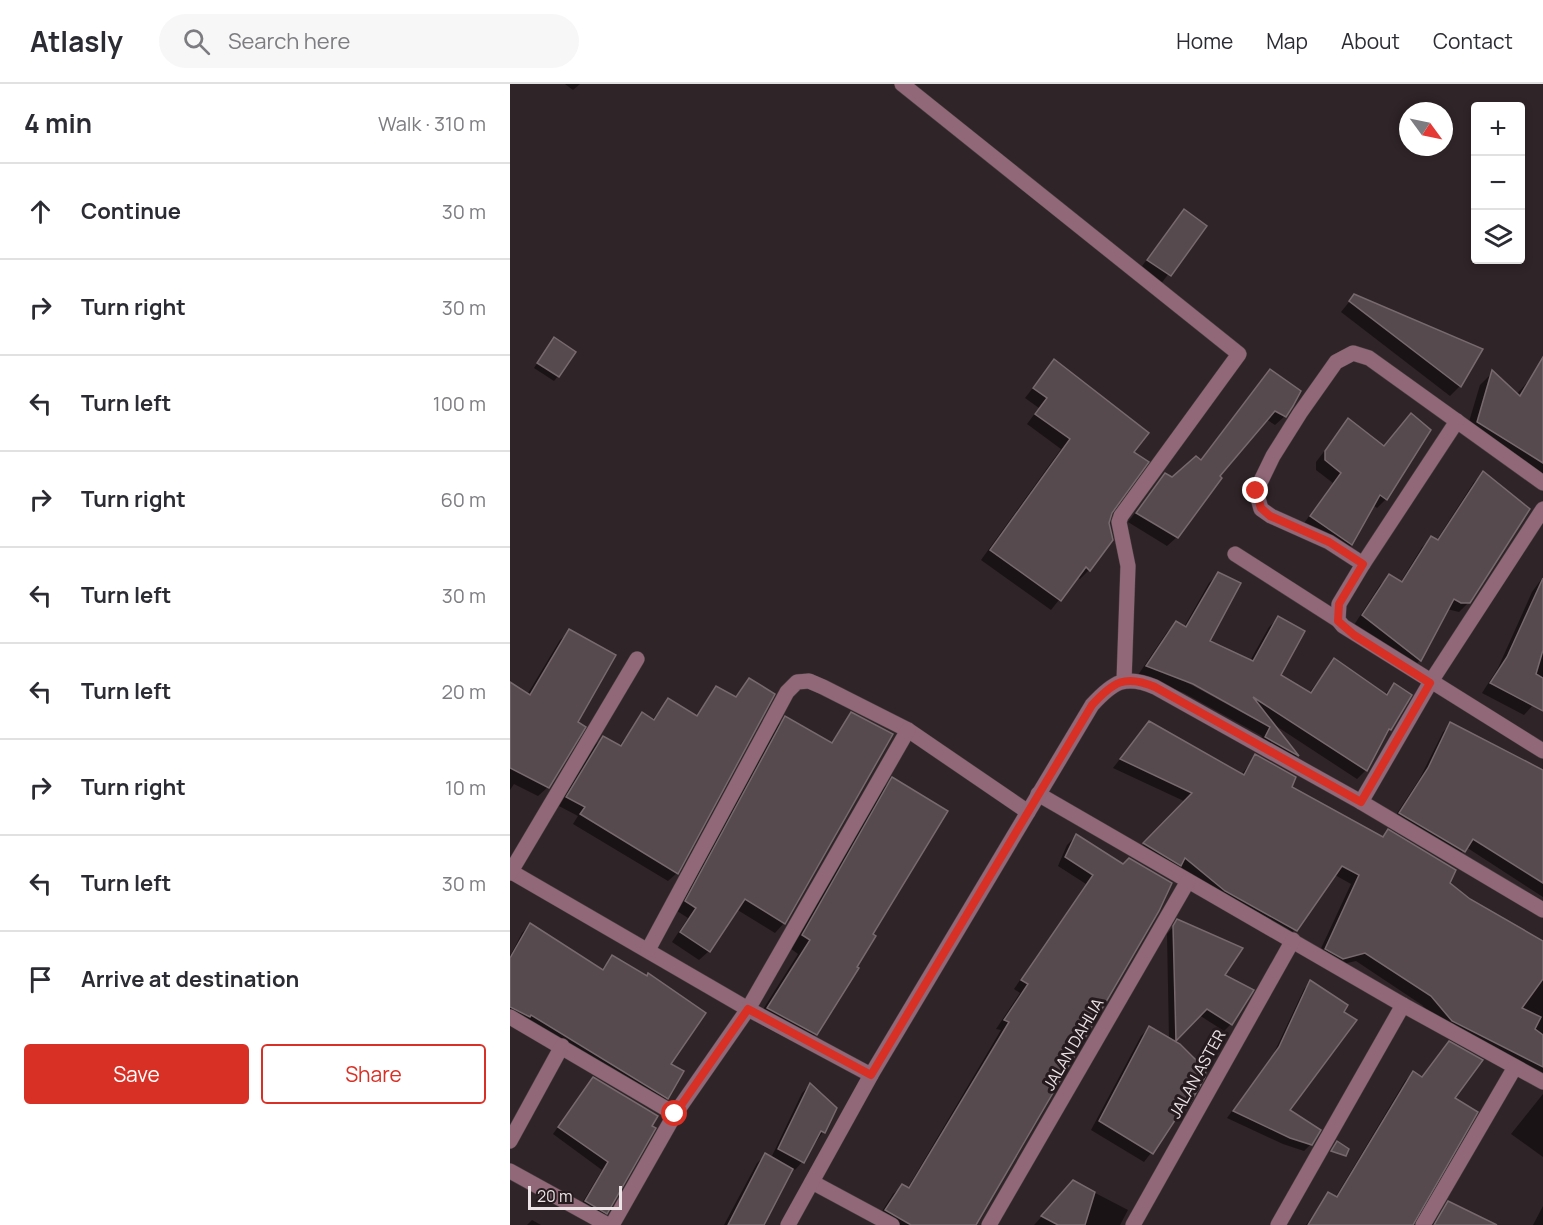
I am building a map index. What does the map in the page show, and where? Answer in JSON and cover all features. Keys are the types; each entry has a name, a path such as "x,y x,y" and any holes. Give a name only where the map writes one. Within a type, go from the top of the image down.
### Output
{"street":[{"path":"902,84 1239,354 1121,516 1119,522 1128,566 1124,681"},
{"path":"1363,564 1329,542 1270,516 1257,501 1260,482 1300,413 1336,362 1353,353 1369,358 1543,483"},
{"path":"1338,621 1339,604 1457,421"},
{"path":"1361,802 1430,683 1543,510"},
{"path":"1235,554 1338,621 1354,635 1430,683 1541,744"},
{"path":"637,659 510,872 748,1009 871,1075"},
{"path":"788,1225 871,1075 1092,705 1107,689 1124,681 1139,680 1155,687 1361,802 1543,910"},
{"path":"648,950 792,685 797,682 809,681 908,730 1028,812"},
{"path":"510,1171 610,1225 675,1114 748,1009 908,730"},
{"path":"1038,794 1403,1005 1543,1082"},
{"name":"JALAN DAHLIA","path":"989,1225 1188,880"},
{"name":"JALAN ASTER","path":"1133,1225 1293,940"},
{"path":"1278,1225 1403,1005"},
{"path":"510,1017 675,1114"},
{"path":"510,1141 562,1046"},
{"path":"1423,1225 1515,1067"},
{"path":"812,1182 892,1225"}],"building":[{"path":"1184,209 1207,226 1171,276 1147,260"},
{"path":"1354,294 1483,349 1461,387 1349,301"},
{"path":"554,337 576,352 559,377 537,363"},
{"path":"1543,357 1543,463 1477,422 1492,370 1520,396"},
{"path":"1054,359 1149,433 1134,452 1149,462 1112,513 1109,523 1113,540 1090,571 1086,567 1061,601 990,550 1070,439 1035,414 1047,398 1033,388"},
{"path":"1270,369 1301,391 1293,406 1286,417 1275,411 1220,476 1222,478 1178,538 1136,513 1165,473 1172,477 1196,456 1201,460"},
{"path":"1411,413 1431,430 1387,500 1380,495 1352,545 1310,516 1341,473 1325,460 1325,451 1348,418 1384,446"},
{"path":"1483,471 1530,509 1470,603 1461,603 1454,599 1421,661 1362,615 1389,574 1402,582 1431,536 1438,540"},
{"path":"1218,572 1241,583 1210,641 1253,661 1278,616 1305,631 1281,675 1311,693 1334,658 1387,695 1394,683 1412,695 1391,730 1389,729 1367,771 1253,697 1299,756 1265,737 1270,727 1193,684 1146,666 1176,621 1186,627"},
{"path":"1543,578 1543,650 1536,674 1543,678 1543,711 1490,683 1507,657"},
{"path":"569,629 616,655 578,722 586,727 549,788 510,768 510,682 530,695"},
{"path":"749,678 775,694 678,874 580,814 585,807 566,797 603,736 621,746 642,712 654,720 668,698 697,716 716,686 736,697"},
{"path":"851,712 893,734 785,924 745,899 710,952 680,932 696,908 685,901 785,716 832,743"},
{"path":"1149,721 1244,775 1255,754 1296,777 1292,787 1383,837 1388,829 1456,870 1450,883 1470,899 1543,941 1543,979 1522,1008 1541,1017 1535,1029 1543,1035 1543,1067 1452,1021 1431,996 1365,953 1343,959 1325,949 1359,875 1342,866 1297,931 1225,891 1185,858 1181,866 1143,843 1192,793 1120,759"},
{"path":"1450,722 1543,770 1543,883 1473,839 1465,852 1399,813 1428,768"},
{"path":"892,777 948,811 873,934 876,936 857,967 859,968 817,1035 767,1008 810,940 802,935"},
{"path":"1076,834 1123,864 1129,858 1172,883 1159,911 976,1225 911,1225 885,1210 902,1184 909,1188 1009,1022 1004,1020 1028,984 1021,980 1093,875 1065,857"},
{"path":"1177,919 1243,948 1225,975 1254,990 1232,1025 1207,1009 1176,1041 1173,926"},
{"path":"530,923 603,970 612,955 647,976 648,973 706,1013 671,1064 684,1071 668,1099 531,1015 530,1017 510,1007 510,958"},
{"path":"1310,980 1348,1005 1344,1012 1357,1020 1290,1110 1321,1130 1312,1145 1290,1138 1233,1111 1279,1047"},
{"path":"1149,1026 1180,1044 1206,1070 1205,1077 1188,1107 1185,1105 1153,1154 1099,1121"},
{"path":"1449,1041 1483,1060 1455,1098 1478,1112 1413,1225 1308,1225 1328,1192 1337,1197 1413,1071 1422,1077"},
{"path":"593,1077 658,1116 652,1126 656,1128 607,1214 585,1201 608,1162 558,1127"},
{"path":"810,1083 837,1108 825,1133 821,1131 804,1163 778,1149"},
{"path":"1337,1141 1349,1149 1346,1156 1331,1151"},
{"path":"765,1153 793,1169 764,1225 728,1225"},
{"path":"1073,1180 1095,1192 1085,1225 1058,1225 1041,1216"},
{"path":"1448,1201 1497,1225 1434,1225"}],"route":[{"path":"675,1114 748,1009 871,1075 1092,705 1107,689 1124,681 1139,680 1155,687 1361,802 1430,683 1354,635 1338,621 1339,604 1363,564 1329,542 1270,516 1257,501 1256,491"}]}
